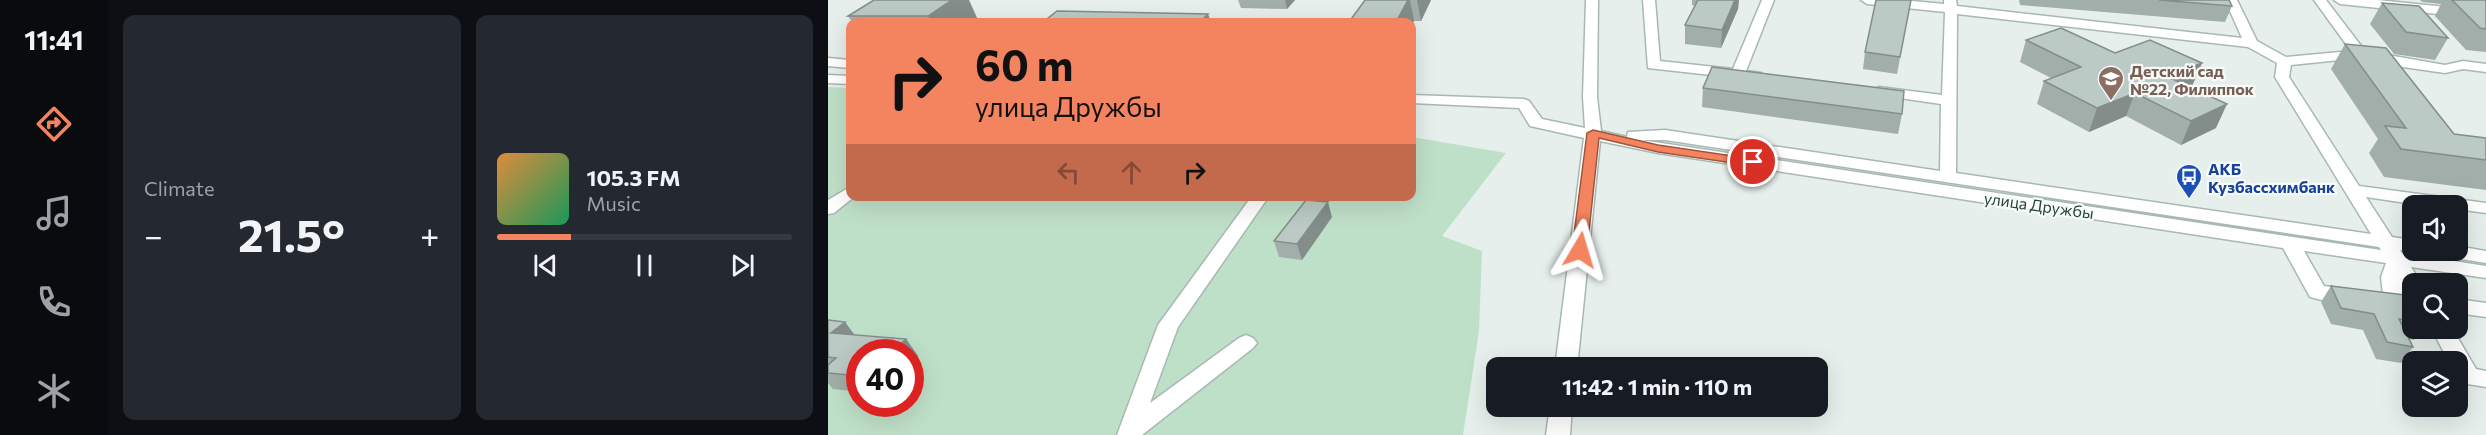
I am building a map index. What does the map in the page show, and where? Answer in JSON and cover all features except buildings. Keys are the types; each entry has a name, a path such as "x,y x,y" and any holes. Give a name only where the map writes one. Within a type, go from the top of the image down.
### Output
{"street":[{"path":"1567,357 1593,133 1590,97 1592,0"},
{"path":"1649,0 1653,65 1773,78"},
{"path":"1738,74 1768,0"},
{"path":"1867,0 1950,5 2251,43 2284,61 2360,54 2375,59 2445,69 2463,65 2486,68"},
{"path":"2230,0 2251,43"},
{"path":"2320,0 2360,54"},
{"path":"2340,0 2486,15"},
{"path":"1948,178 1950,5"},
{"path":"2284,61 2282,77 2351,190 2398,249 2408,273"},
{"path":"828,62 846,64"},
{"path":"828,78 846,80"},
{"path":"1867,90 1949,100"},
{"path":"1416,99 1524,105 1536,123 1593,133"},
{"name":"улица Дружбы","path":"1593,133 1665,135 1948,178 2398,249 2486,272"},
{"name":"улица Дружбы","path":"1593,133 1658,148 2290,243 2398,249"},
{"path":"2351,190 2486,208"},
{"path":"828,209 846,195"},
{"path":"1127,434 1168,325 1257,201"},
{"path":"2290,243 2317,292 2394,302 2391,277 2398,249"},
{"path":"2468,254 2486,257"},
{"path":"2468,308 2486,310"},
{"path":"2447,339 2469,377 2486,379"},
{"path":"1127,434 1246,343"},
{"path":"1558,435 1560,417"}],"green space":[{"path":"828,87 846,88 846,201 1416,201 1416,138 1506,153 1442,236 1482,251 1479,331 1463,435 828,435"}],"place":[{"name":"Детский сад №22, Филиппок","path":"2111,102"},
{"name":"АКБ Кузбассхимбанк","path":"2189,200"}],"route":[{"path":"1580,250 1593,133 1658,148 1753,162"}]}
